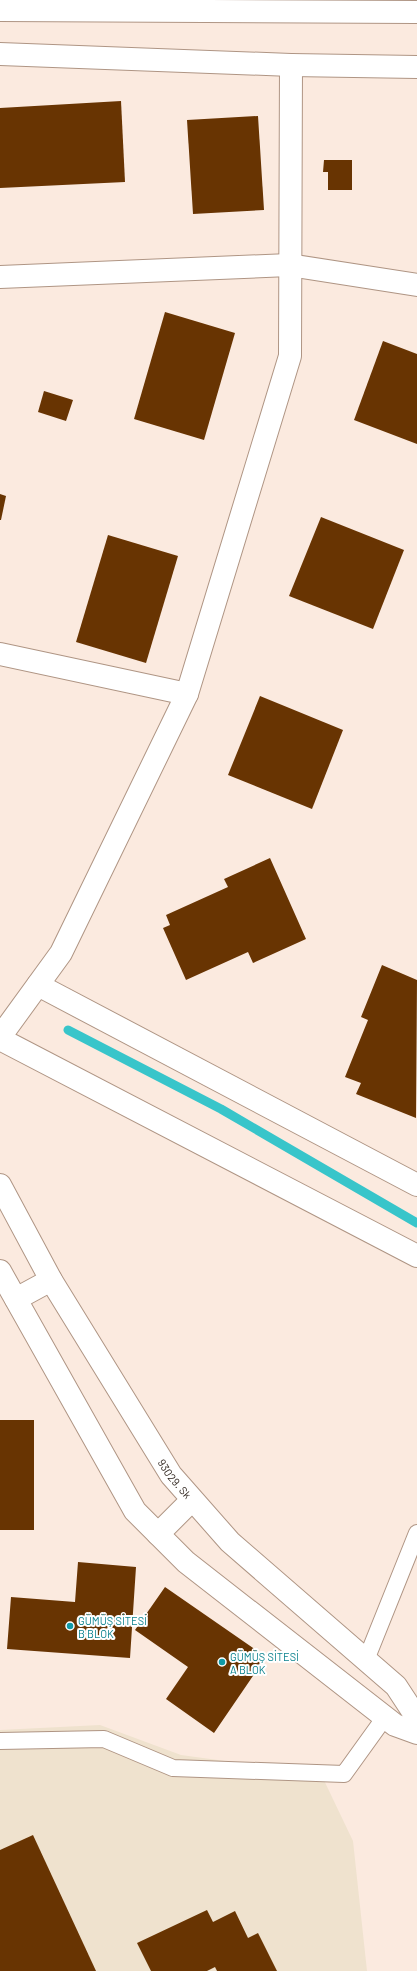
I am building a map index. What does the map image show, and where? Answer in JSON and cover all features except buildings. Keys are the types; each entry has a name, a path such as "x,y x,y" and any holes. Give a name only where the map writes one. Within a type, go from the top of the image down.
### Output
{"street":[{"path":"0,10 242,6 417,12"},
{"path":"0,54 291,65 417,67"},
{"path":"291,65 289,265 290,356 187,694 61,953 0,1038 417,1256"},
{"path":"0,277 289,265 417,286"},
{"path":"0,654 187,694"},
{"path":"38,985 417,1185"},
{"name":"93029. Sk","path":"0,1186 51,1280 171,1475 230,1542 396,1686 417,1718"},
{"path":"0,1271 134,1511 186,1562 395,1725 417,1733"},
{"path":"16,1299 51,1280"},
{"path":"158,1534 192,1500"}],"lane":[{"path":"366,1660 417,1533"},
{"path":"0,1741 104,1739 174,1768 344,1774 385,1717"}],"shaded area":[{"path":"100,1725 181,1755 321,1774 353,1841 367,1971 0,1971 0,1730"}],"waterway":[{"path":"68,1030 221,1109 417,1223"}],"place":[{"name":"GÜMÜŞ SİTESİ B BLOK","path":"70,1626"},
{"name":"GÜMÜŞ SİTESİ A BLOK","path":"222,1662"}]}
